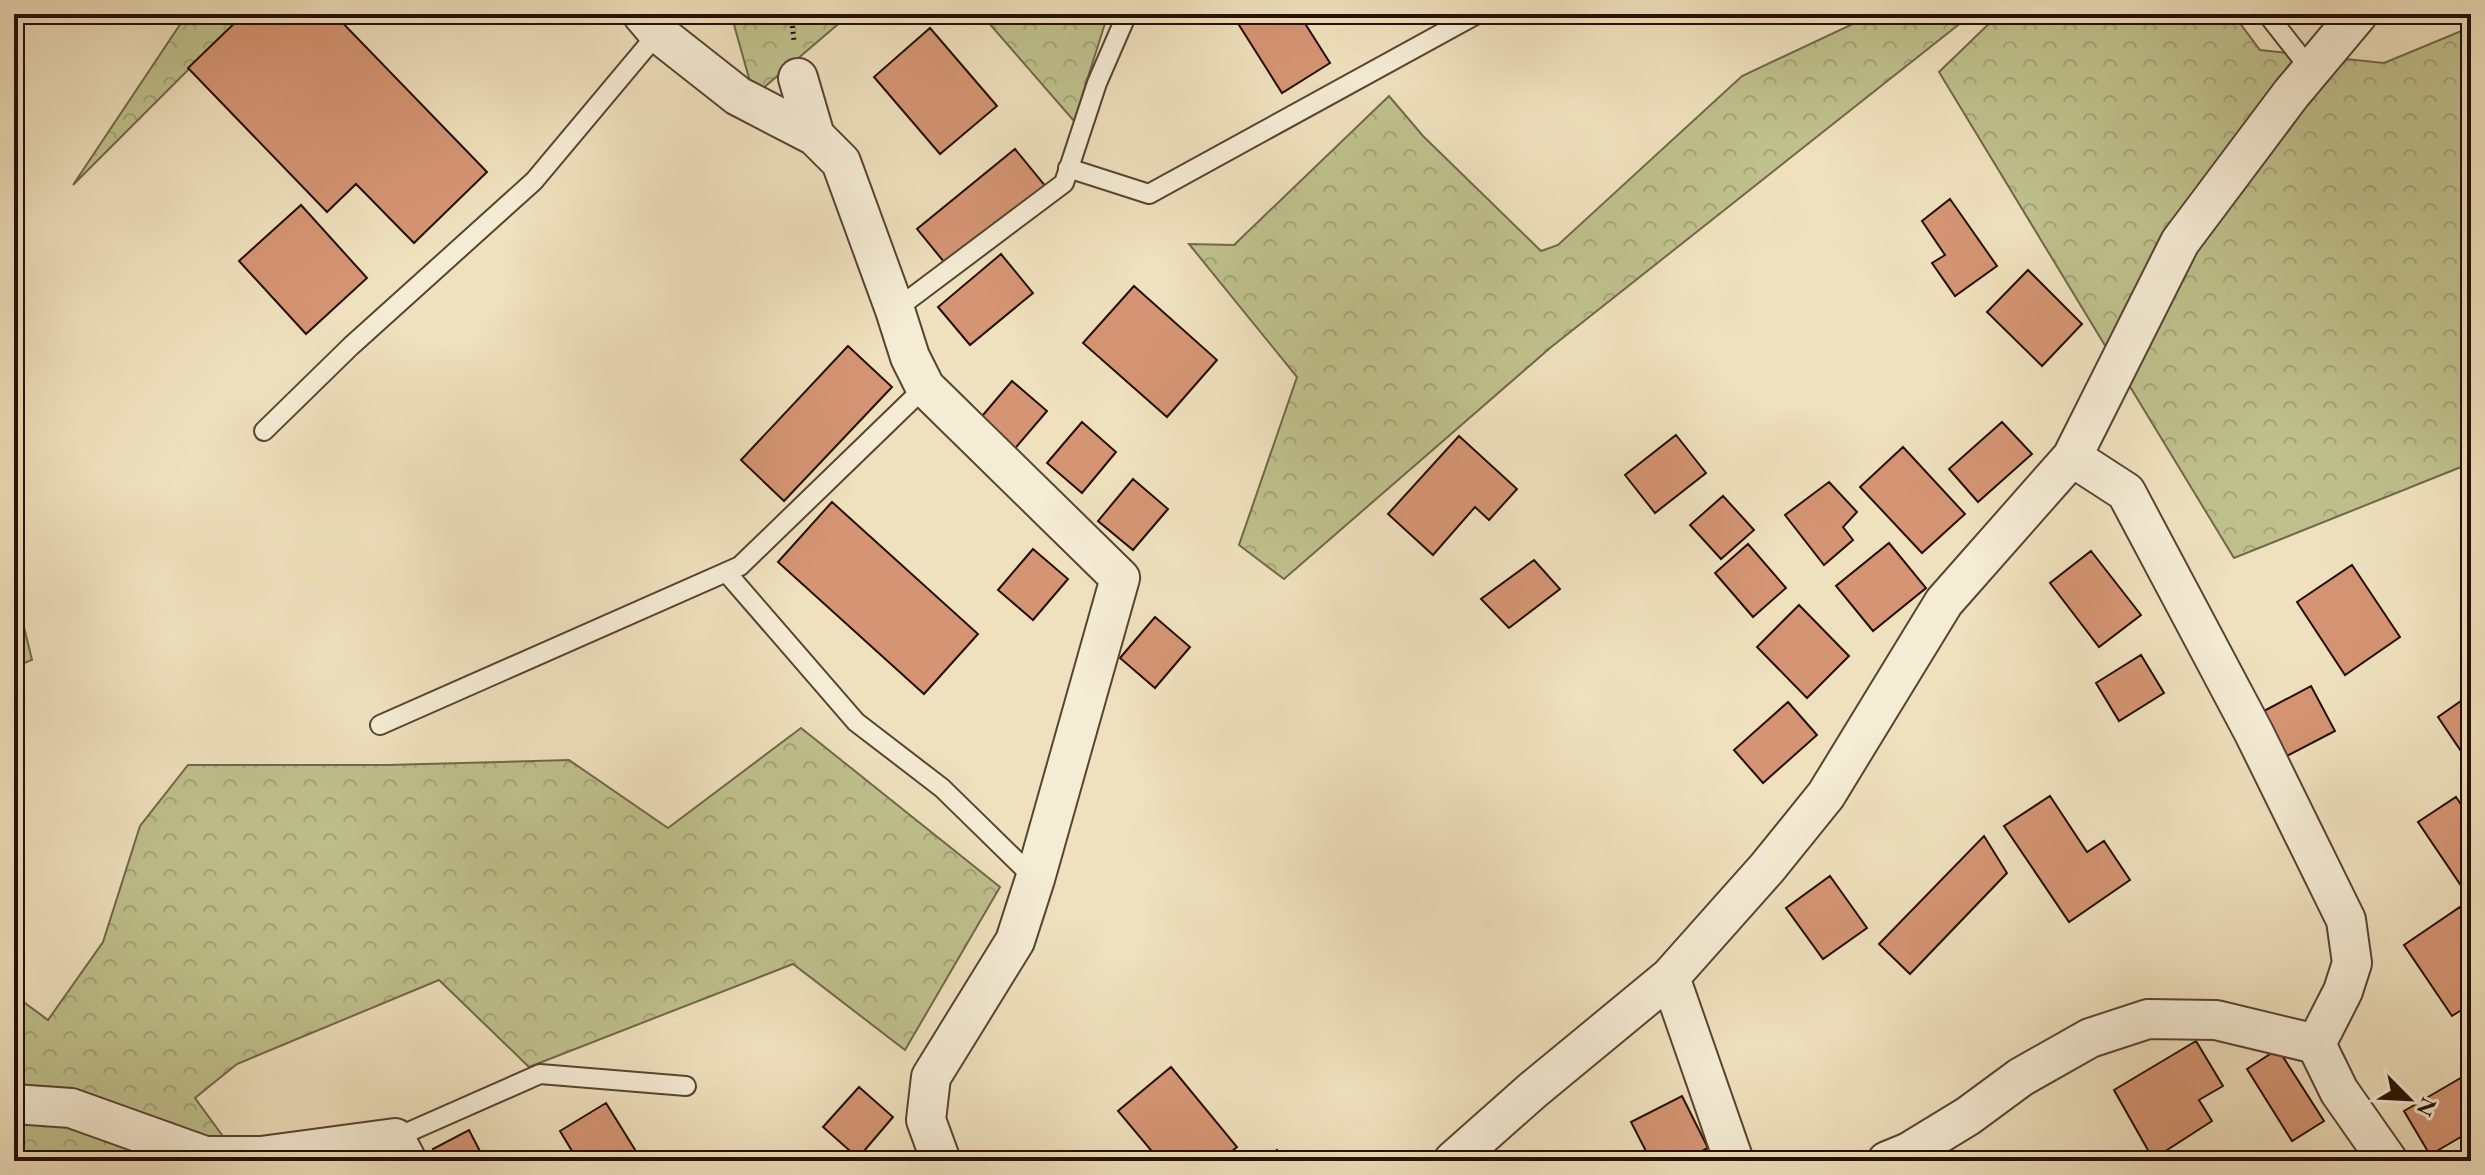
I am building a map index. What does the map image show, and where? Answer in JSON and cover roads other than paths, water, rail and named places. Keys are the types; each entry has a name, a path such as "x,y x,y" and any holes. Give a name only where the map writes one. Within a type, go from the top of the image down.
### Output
{"street":[{"path":"1453,1161 1533,1090 1670,977 1767,868 1826,795 1944,602 2072,457 2180,242 2311,70 2358,14"},
{"path":"650,23 738,96 815,136 841,162 910,357 925,387 1120,578 1015,941 931,1077 926,1120 941,1161"},
{"path":"798,78 815,136"},
{"path":"2072,457 2126,492 2254,733 2346,920 2352,963 2343,991 2316,1044"},
{"path":"1670,977 1734,1161"},
{"path":"1887,1161 1909,1152 1968,1116 2021,1077 2090,1038 2148,1019 2216,1020 2316,1044"},
{"path":"2316,1044 2339,1091 2388,1161"},
{"path":"14,1104 71,1108 205,1156 401,1150"}],"lane":[{"path":"895,310 1064,183 1097,83 1127,14"},
{"path":"1068,168 1149,194 1477,14"},
{"path":"2267,14 2311,70"},
{"path":"264,431 351,346 534,181 650,23"},
{"path":"380,725 740,566 925,387"},
{"path":"726,572 856,722 942,788 1035,879"},
{"path":"401,1150 540,1074 686,1086"}]}
